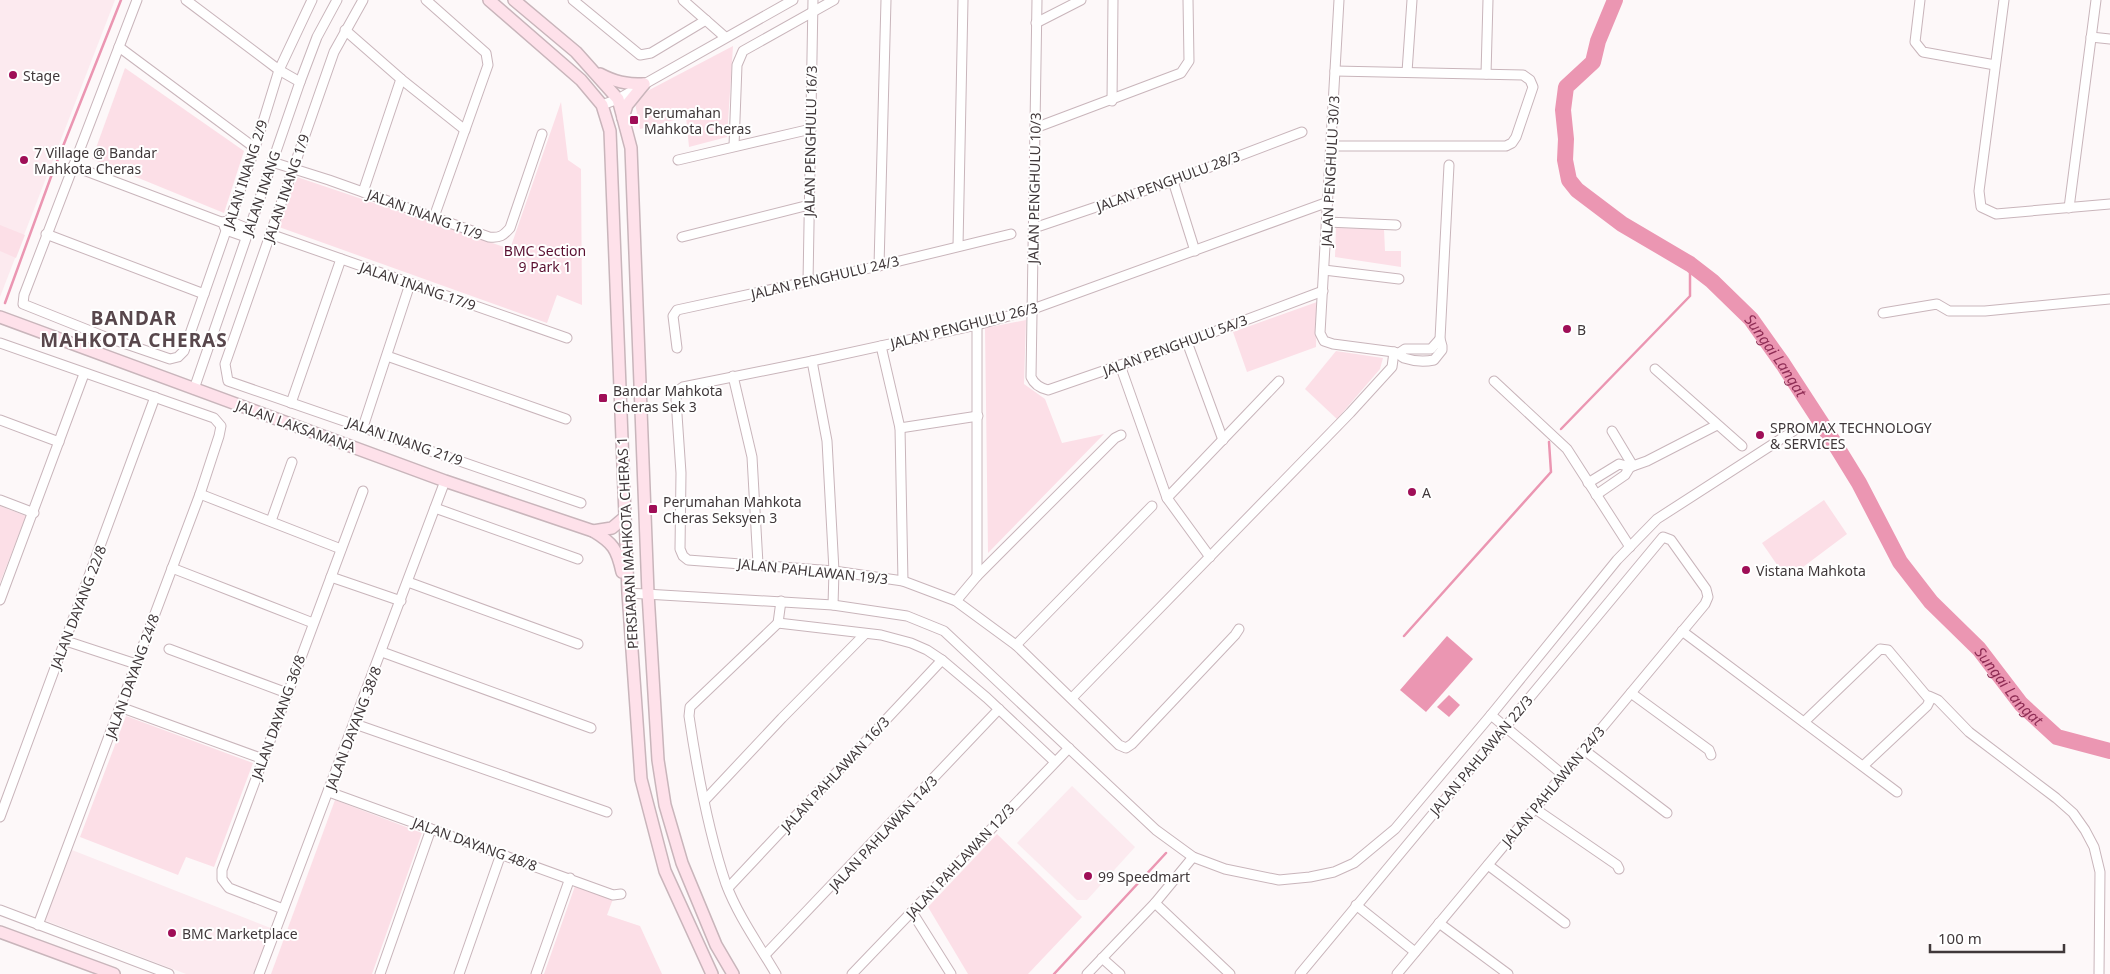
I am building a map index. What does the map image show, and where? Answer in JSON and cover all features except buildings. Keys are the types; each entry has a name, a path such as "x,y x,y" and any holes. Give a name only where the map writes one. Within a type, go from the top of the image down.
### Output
{"main road":[{"name":"PERSIARAN MAHKOTA CHERAS 1","path":"489,0 581,80 602,105 610,131 628,593 641,779 665,870 712,974"},
{"name":"PERSIARAN MAHKOTA CHERAS 1","path":"514,0 576,52 618,99 631,148 648,593 658,760 665,805 682,863 716,945 733,974"},
{"path":"593,70 614,82 644,84"},
{"path":"623,118 627,105 644,84"},
{"name":"JALAN LAKSAMANA","path":"0,317 445,481 593,531 609,540 616,549 628,593"},
{"path":"593,531 612,528 625,517"},
{"path":"0,932 114,974"}],"street":[{"path":"137,0 46,234 204,294"},
{"path":"186,0 279,70 300,82"},
{"name":"JALAN INANG 2/9","path":"46,234 24,295 23,304 103,336 170,359 178,357 184,351 279,70 312,0"},
{"name":"JALAN INANG","path":"194,389 300,82 317,38 337,0"},
{"name":"JALAN INANG 1/9","path":"228,380 225,364 292,168 334,52 362,0"},
{"path":"426,0 486,53 488,65 434,217"},
{"path":"573,0 636,54 650,54 706,20"},
{"path":"683,0 725,37"},
{"path":"602,105 618,99 793,0"},
{"name":"JALAN PENGHULU 16/3","path":"808,282 813,0"},
{"path":"734,146 737,65 742,51 834,0"},
{"path":"879,266 886,0"},
{"path":"958,246 963,0"},
{"name":"JALAN PENGHULU 10/3","path":"1031,377 1040,21 1037,0"},
{"path":"1040,21 1081,0"},
{"path":"1112,101 1113,0"},
{"path":"1037,127 1112,101 1181,73 1189,61 1188,0"},
{"name":"JALAN PENGHULU 30/3","path":"1339,0 1320,333 1324,341 1333,344 1396,352"},
{"path":"1407,72 1412,0"},
{"path":"1486,74 1488,0"},
{"path":"1920,0 1915,42 1923,52 1996,66"},
{"path":"2004,0 1979,191 1981,207 1996,214 2110,204"},
{"path":"2068,208 2096,0"},
{"path":"345,30 464,130"},
{"path":"2091,37 2110,39"},
{"path":"118,47 254,148"},
{"path":"1331,146 1429,144 1506,146 1512,143 1516,137 1533,86 1530,80 1523,75 1335,71"},
{"path":"363,192 402,79"},
{"path":"678,160 811,129"},
{"name":"JALAN PENGHULU 28/3","path":"1034,228 1173,181 1302,132"},
{"name":"JALAN INANG 11/9","path":"272,162 363,192 489,238 504,236 510,228 542,134"},
{"path":"1072,698 1392,367 1396,352 1405,349 1431,349 1440,339 1449,165"},
{"path":"73,166 247,233"},
{"path":"1173,181 1195,251"},
{"name":"JALAN PENGHULU 26/3","path":"683,556 680,549 681,474 676,400 677,391 683,387 882,346 977,325 1033,310 1328,202"},
{"path":"682,237 809,205"},
{"path":"1327,222 1396,225"},
{"name":"JALAN INANG 17/9","path":"270,234 566,338"},
{"name":"JALAN PENGHULU 24/3","path":"677,348 673,316 677,310 879,266 1011,234"},
{"path":"291,402 341,259"},
{"path":"1324,270 1399,279"},
{"path":"363,427 410,284"},
{"name":"JALAN PENGHULU 5A/3","path":"1031,377 1033,382 1042,389 1048,390 1187,342 1323,291"},
{"path":"1883,313 1937,304 1944,309 1956,311 2018,308 2110,299"},
{"path":"977,325 978,576"},
{"path":"1187,342 1223,440"},
{"path":"0,343 155,398"},
{"path":"882,346 900,428 903,582"},
{"path":"387,356 566,419"},
{"path":"812,361 827,441 834,571 833,605"},
{"path":"1120,365 1167,498 1210,557"},
{"path":"1655,369 1742,446"},
{"path":"0,600 34,513 84,374"},
{"path":"733,376 752,457 758,564"},
{"name":"JALAN INANG 21/9","path":"228,380 581,503"},
{"path":"1167,498 1279,381"},
{"path":"1494,381 1568,449 1630,547"},
{"name":"JALAN DAYANG 24/8","path":"38,925 200,494 219,436 221,426 214,418 155,398"},
{"name":"JALAN DAYANG 22/8","path":"0,816 155,398"},
{"path":"900,428 978,416"},
{"path":"0,420 59,442"},
{"path":"1596,495 1625,475 1631,467 1647,461 1717,425"},
{"path":"628,593 833,605 906,616 944,631 1156,830 1193,857 1225,869 1280,880 1326,874 1354,863 1395,829 1617,560 1657,520 1798,428"},
{"path":"1612,431 1631,467"},
{"path":"956,601 978,576 1115,438 1121,435"},
{"path":"271,521 292,462"},
{"path":"1588,483 1619,464 1631,467"},
{"name":"JALAN DAYANG 38/8","path":"259,974 355,724 445,481"},
{"name":"JALAN DAYANG 36/8","path":"283,909 229,888 222,880 222,870 362,491"},
{"path":"200,494 341,549"},
{"path":"0,500 34,513"},
{"path":"1016,644 1152,506"},
{"path":"435,508 578,560"},
{"name":"JALAN PAHLAWAN 22/3","path":"1300,974 1663,537 1670,540 1706,589 1708,597"},
{"name":"JALAN PAHLAWAN 19/3","path":"683,556 688,560 834,571 903,582 956,601 1016,644 1118,745 1126,748 1132,744 1239,629"},
{"path":"172,568 313,623"},
{"path":"331,577 401,601"},
{"path":"408,582 578,644"},
{"name":"JALAN PAHLAWAN 24/3","path":"1397,974 1562,774 1584,750 1708,597"},
{"path":"776,974 752,937 728,888 698,776 690,708 778,623 781,601"},
{"path":"778,623 881,635 911,643 942,660 1000,709 1054,761"},
{"path":"1682,631 1897,792"},
{"path":"705,800 865,634"},
{"path":"66,641 136,664"},
{"path":"1804,722 1880,649 1885,648 1928,701"},
{"path":"169,649 287,693"},
{"path":"382,652 591,728"},
{"name":"JALAN PAHLAWAN 16/3","path":"728,888 942,660"},
{"path":"1631,693 1708,750 1711,755"},
{"path":"1863,766 1928,701 1938,700 1969,732 2056,798 2073,813 2094,846 2100,872 2099,974"},
{"path":"120,707 263,759"},
{"name":"JALAN PAHLAWAN 14/3","path":"765,955 1000,709"},
{"path":"1491,715 1562,774"},
{"path":"355,724 607,812"},
{"name":"JALAN PAHLAWAN 12/3","path":"857,972 1054,761 1069,748"},
{"path":"1584,750 1667,813"},
{"name":"JALAN DAYANG 48/8","path":"329,792 570,878 612,895 621,894"},
{"path":"1534,808 1617,865 1618,869"},
{"path":"380,974 431,829"},
{"path":"459,974 501,854"},
{"path":"1086,974 1155,903 1193,857"},
{"path":"1488,865 1565,923"},
{"path":"536,974 570,878"},
{"path":"1155,903 1230,974"},
{"path":"1356,905 1415,952"},
{"path":"0,910 148,970 169,974"},
{"path":"912,912 951,974"},
{"path":"1439,923 1508,974"},
{"path":"1102,958 1120,974"}],"shaded area":[{"path":"0,0 115,0 0,297"},
{"path":"1447,636 1473,659 1426,712 1400,690"},
{"path":"1449,695 1460,705 1449,717 1437,707"},
{"path":"1072,786 1135,847 1087,900 1077,900 1017,843"},
{"path":"72,850 273,929 256,974 186,974 44,920"}],"green space":[{"path":"733,46 727,137 689,147 686,117 640,129 634,98"},
{"path":"125,68 244,151 224,213 92,159"},
{"name":"BMC Section 9 Park 1","path":"561,102 568,160 581,169 582,305 557,295 547,323 279,227 297,177 510,249"},
{"path":"0,225 25,235 16,258 0,251"},
{"path":"1336,228 1384,229 1385,251 1401,251 1401,267 1335,257"},
{"path":"1317,302 1316,347 1247,372 1233,332"},
{"path":"1026,320 1024,384 1045,399 1062,443 1104,434 988,553 985,328"},
{"path":"1336,351 1383,358 1380,369 1337,419 1305,389"},
{"path":"1824,500 1847,534 1787,579 1762,543"},
{"path":"0,506 26,516 0,583"},
{"path":"126,716 253,763 214,867 186,857 178,875 80,837"},
{"path":"335,800 422,833 372,974 271,974"},
{"path":"997,834 1082,917 1028,974 968,974 928,907"},
{"path":"575,886 613,899 607,915 640,926 662,974 544,974"}],"waterway":[{"path":"5,303 52,174 121,0"},
{"name":"Sungai Langat","path":"1615,0 1598,41 1593,62 1566,87 1563,110 1566,139 1565,160 1569,180 1577,190 1622,224 1690,264 1712,281 1751,319 1783,364 1859,483 1900,562 1931,602 1979,649 2021,704 2057,737 2110,751"},
{"path":"1561,429 1690,296 1690,264"},
{"path":"1404,636 1551,472 1549,442"},
{"path":"1054,974 1166,853"}],"place":[{"name":"Stage","path":"13,75"},
{"name":"Perumahan Mahkota Cheras","path":"634,120"},
{"name":"7 Village @ Bandar Mahkota Cheras","path":"24,160"},
{"name":"B","path":"1567,329"},
{"name":"Bandar Mahkota Cheras Sek 3","path":"603,398"},
{"name":"SPROMAX TECHNOLOGY & SERVICES","path":"1760,435"},
{"name":"A","path":"1412,492"},
{"name":"Perumahan Mahkota Cheras Seksyen 3","path":"653,509"},
{"name":"Vistana Mahkota","path":"1746,570"},
{"name":"99 Speedmart","path":"1088,876"},
{"name":"BMC Marketplace","path":"172,933"}],"district":[{"name":"BANDAR MAHKOTA CHERAS","path":"134,329"}]}
